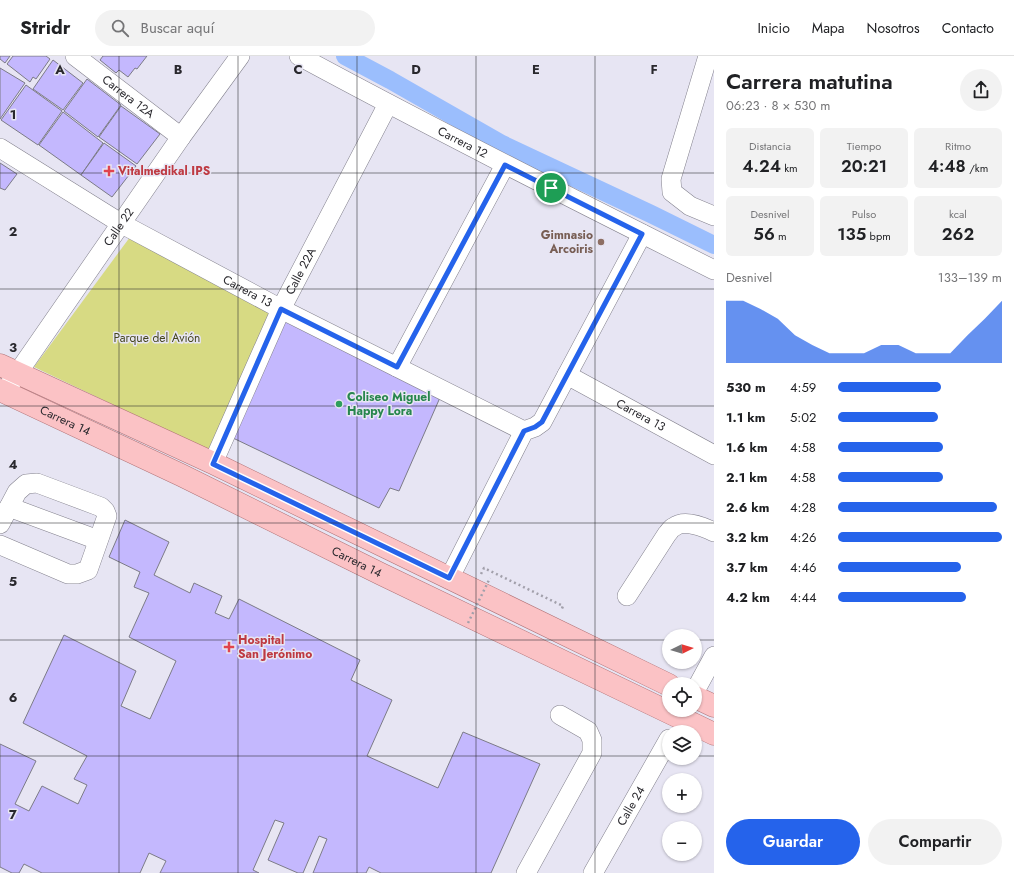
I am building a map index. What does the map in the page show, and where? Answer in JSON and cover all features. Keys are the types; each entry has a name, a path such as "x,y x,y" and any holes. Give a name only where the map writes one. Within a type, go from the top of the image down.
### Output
{"main road":[{"name":"Carrera 14","path":"9,369 213,464 662,682"},
{"name":"Carrera 14","path":"1,394 174,472 679,720 714,734"},
{"path":"702,700 714,706"}],"street":[{"name":"Carrera 12A","path":"76,56 181,137"},
{"name":"Calle 22","path":"1,394 9,369 122,224 181,137 240,56"},
{"name":"Carrera 12","path":"299,56 505,165 714,270"},
{"path":"708,56 671,180 672,192 690,206 714,216"},
{"name":"Calle 22A","path":"213,464 281,309 388,104"},
{"name":"Carrera 13","path":"0,148 122,224 281,309 524,431"},
{"path":"397,367 505,165"},
{"path":"449,578 524,431 535,427 542,422 642,234"},
{"name":"Carrera 13","path":"567,375 714,455"},
{"path":"0,524 16,492 26,484 37,482 101,507 107,516 88,570 77,574 68,574 0,545"},
{"path":"9,507 98,540"},
{"path":"627,596 667,534 674,526 685,523 701,526 714,532"},
{"path":"702,679 714,656"},
{"path":"526,873 592,753 592,740 588,731 560,715"},
{"name":"Calle 24","path":"593,873 662,751"}],"path":[{"path":"468,623 490,578"}],"green space":[{"name":"Parque del Avión","path":"133,233 271,314 208,450 34,367"}],"building":[{"path":"0,56 10,56 5,63 0,59"},
{"path":"13,56 46,56 50,59 36,79 33,77 30,82 7,64"},
{"path":"103,56 147,56 137,69 135,68 128,77 119,70 116,73 100,60"},
{"path":"53,60 83,83 63,110 33,89"},
{"path":"0,68 25,83 0,119"},
{"path":"87,79 121,105 98,137 64,111"},
{"path":"26,85 62,111 38,145 1,120"},
{"path":"121,106 160,134 137,164 99,137"},
{"path":"63,112 103,143 81,175 39,145"},
{"name":"Vitalmedikal IPS","path":"104,143 136,166 112,197 81,175"},
{"path":"0,163 17,174 5,190 0,188"},
{"name":"Coliseo Miguel Happy Lora","path":"283,316 442,393 399,491 390,488 379,508 233,438"},
{"path":"125,520 169,542 154,575 190,593 194,583 222,596 215,613 229,619 239,599 360,660 351,680 392,700 367,756 438,788 463,732 540,764 491,873 381,873 369,867 366,873 313,873 327,839 319,836 303,873 298,873 268,860 284,823 275,820 253,870 259,873 160,873 166,861 149,853 140,873 42,873 24,864 19,873 12,873 0,867 0,744 36,761 15,804 29,811 42,786 78,804 87,785 74,779 87,756 23,723 64,635 136,671 121,706 150,719 176,661 129,637 149,593 134,587 140,572 109,557"}],"waterway":[{"path":"345,56 502,144 714,245"}],"place":[{"name":"Vitalmedikal IPS","path":"109,171"},
{"name":"Gimnasio Arcoiris","path":"601,242"},
{"name":"Coliseo Miguel Happy Lora","path":"339,404"},
{"name":"Hospital San Jerónimo","path":"229,647"}],"route":[{"path":"505,165 551,188 642,234 542,422 535,427 524,431 449,578 213,464 281,309 397,367 505,165"}]}
